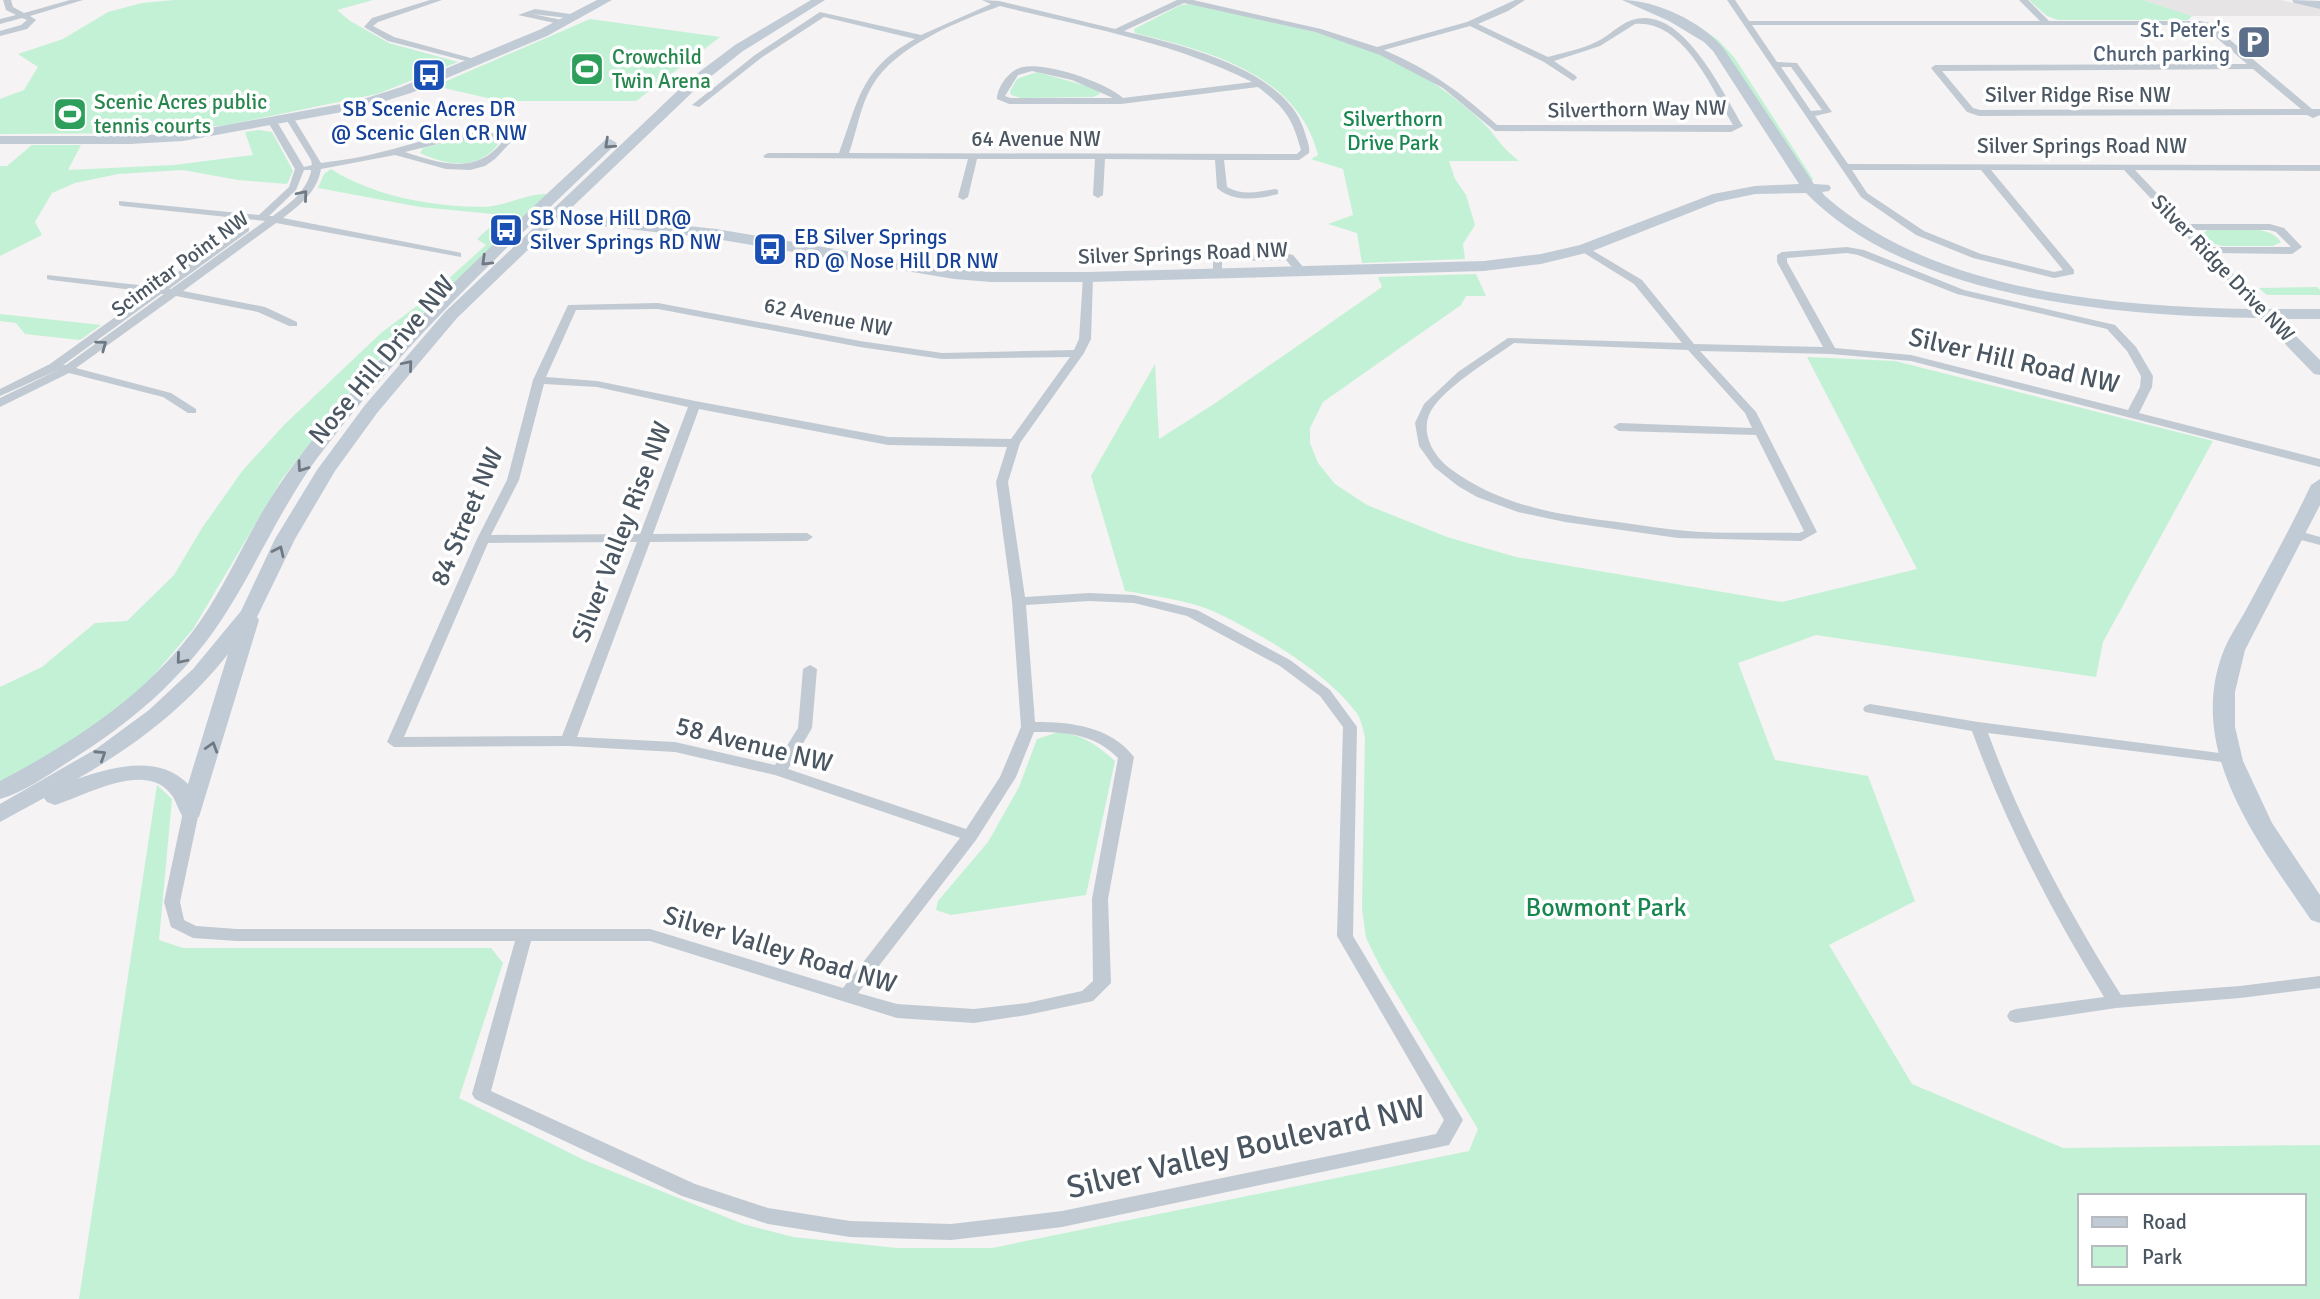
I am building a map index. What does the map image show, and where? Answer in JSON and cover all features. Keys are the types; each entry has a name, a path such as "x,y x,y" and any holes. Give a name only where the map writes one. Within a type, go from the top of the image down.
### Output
{"street":[{"path":"0,34 28,25 32,18 9,8 7,0"},
{"path":"0,22 79,0"},
{"path":"438,0 375,20 368,27 391,39 475,62"},
{"path":"0,140 146,140 205,134 384,98 564,23 606,0"},
{"name":"Nose Hill Drive NW","path":"0,791 65,755 116,721 173,668 201,635 275,506 337,421 411,335 535,214 681,79 738,38 800,0"},
{"name":"Nose Hill Drive NW","path":"0,814 104,754 157,715 201,674 250,613 285,539 326,470 371,409 451,315 695,82 739,48 819,0"},
{"path":"986,0 1211,58 1259,84"},
{"path":"1116,32 1182,0 1311,28 1380,49 1470,23 1503,11 1521,0"},
{"path":"1628,0 1673,18 1718,49 1816,188 1844,219 1874,238 1928,262 1984,281 2035,294 2104,306 2179,312 2320,306"},
{"path":"1644,0 1692,20 1731,50 1816,188"},
{"path":"1731,0 1864,195 1920,233 1977,256 2054,275 2070,272 1983,167"},
{"path":"2022,0 2046,22"},
{"path":"2298,0 2320,5"},
{"path":"843,156 862,99 872,78 883,65 922,38 999,3"},
{"path":"564,23 522,15 535,11 577,17"},
{"path":"696,105 760,54 823,14 922,38"},
{"name":"Silverthorn Way NW","path":"1380,49 1449,88 1495,128 1731,128 1738,125 1691,49 1654,22 1635,22 1602,42 1547,60"},
{"name":"Silverthorn Way NW","path":"1470,23 1547,60 1573,78"},
{"path":"1747,23 2203,24 2315,112 2320,120"},
{"path":"1774,64 1794,65 1828,111 1810,114"},
{"name":"Silver Ridge Rise NW","path":"2257,66 1935,68 1970,110 1979,113 2315,112"},
{"path":"1121,101 1117,95 1088,83 1033,68 1021,69 1007,82 1000,97 1009,101 1121,101 1259,84"},
{"name":"64 Avenue NW","path":"768,156 1299,157 1304,154 1306,148 1301,125 1292,111 1259,84"},
{"path":"290,119 316,160 317,166"},
{"path":"273,122 300,169 396,152 458,137 494,137 507,141 484,163 465,169 396,152"},
{"path":"963,197 973,157"},
{"path":"1098,195 1100,157"},
{"path":"1219,157 1222,188 1230,194 1258,195 1275,192"},
{"name":"Scimitar Point NW","path":"0,402 68,369 297,203 315,180 317,166"},
{"name":"Silver Springs Road NW","path":"1844,167 2320,168"},
{"name":"Silver Ridge Drive NW","path":"2126,167 2320,370"},
{"name":"Scimitar Point NW","path":"0,393 54,366 261,218 293,188 300,169"},
{"name":"Silver Springs Road NW","path":"535,214 716,234 954,274 991,277 1088,276 1484,266 1541,259 1585,249 1713,198 1755,190 1816,188"},
{"path":"573,199 576,208 604,220"},
{"path":"122,203 273,219 457,255"},
{"path":"533,239 561,227 604,220"},
{"path":"2183,226 2270,227 2280,230 2297,247 2292,251 2205,250"},
{"path":"1585,249 1638,282 1691,347 1750,412 1760,432 1619,427"},
{"path":"1831,351 1782,262 1782,255 1837,250 1860,252 1919,278 1961,292 2111,327 2132,349 2147,376 2146,387 2133,413"},
{"path":"848,995 970,836 1008,777 1028,727 1019,601 1002,482 1014,443 1078,353 1085,339 1088,276"},
{"path":"51,278 174,292 269,311 281,315 293,324"},
{"name":"62 Avenue NW","path":"572,307 658,306 859,344 942,356 1078,353"},
{"name":"84 Street NW","path":"394,742 483,539 513,480 539,380 572,307"},
{"path":"2261,310 2320,314"},
{"name":"Silver Hill Road NW","path":"1760,432 1811,532 1801,537 1686,535 1541,515 1495,501 1464,486 1434,462 1420,437 1423,413 1446,388 1512,340 1831,351 1911,358 2320,463"},
{"path":"54,366 167,395 192,411"},
{"path":"539,380 597,384 695,405"},
{"name":"Silver Valley Rise NW","path":"568,741 642,539 695,405 888,442 1014,443"},
{"path":"2320,485 2232,656 2222,723 2239,784 2264,830 2320,914"},
{"path":"2295,534 2320,541"},
{"path":"483,539 807,537"},
{"name":"Silver Valley Boulevard NW","path":"524,937 481,1094 689,1190 768,1216 850,1229 951,1231 1062,1219 1442,1140 1454,1120 1345,936 1350,727 1325,694 1285,663 1192,612 1134,600 1089,597 1019,601"},
{"path":"191,812 250,613"},
{"path":"779,771 805,728 810,669"},
{"path":"1870,709 1978,727 2230,758"},
{"name":"Silver Valley Road NW","path":"191,812 172,902 177,923 186,930 203,934 237,935 650,935 897,1011 974,1016 1027,1009 1087,996 1102,983 1100,899 1126,757 1116,745 1076,727 1028,727"},
{"path":"1978,727 1997,781 2066,922 2116,1002"},
{"name":"58 Avenue NW","path":"394,742 568,741 675,747 779,771 970,836"},
{"path":"0,820 91,782 129,774 154,775 172,782 179,788 191,812"},
{"path":"2016,1016 2116,1002 2240,992 2320,982"}],"shaded area":[{"path":"2143,0 2281,0 2320,9 2320,16 2192,16"}],"green space":[{"path":"174,0 373,0 337,10 350,21 389,43 458,62 377,94 227,125 155,133 0,134 0,99 24,90 38,67 18,54 63,39 108,12 142,3"},
{"path":"2029,0 2143,0 2192,16 2188,20 2058,20 2047,16"},
{"name":"Silverthorn Drive Park","path":"1190,4 1310,31 1369,50 1424,77 1476,116 1519,161 1449,161 1455,179 1466,195 1475,225 1463,244 1465,259 1362,263 1357,233 1328,224 1353,215 1343,169 1311,159 1318,155 1307,127 1291,104 1270,85 1246,70 1191,48 1135,33 1134,29 1181,5"},
{"path":"590,19 720,37 636,101 501,101 435,86"},
{"path":"1694,23 1718,40 1734,57 1813,179 1810,183 1727,56"},
{"path":"1037,72 1097,89 1100,94 1093,97 1021,98 1011,95 1010,91 1017,79"},
{"path":"245,132 272,132 293,171 287,184 238,180 183,170 118,174 75,183 52,193 35,222 42,235 0,256 0,166 7,166 32,145 81,145 68,170 174,165 253,155"},
{"path":"459,139 489,139 499,143 491,152 473,162 452,163 420,153 423,148"},
{"path":"331,169 384,193 444,205 483,207 548,194 402,333 359,381 282,479 193,629 143,688 84,734 0,783 0,687 42,667 95,623 127,621 174,575 202,528 243,470 284,425 381,333 426,299 486,245 477,239 503,215 420,207 318,188 324,174"},
{"path":"2207,230 2257,230 2275,236 2281,242 2273,246 2222,246 2209,242 2202,235"},
{"name":"Bowmont Park","path":"1476,274 1486,296 1466,296 1461,305 1323,402 1310,428 1310,443 1318,463 1335,484 1367,505 1447,537 1516,557 1782,602 1917,569 1807,357 1895,361 2213,441 2103,642 2096,677 1816,635 1738,663 1775,760 1868,776 1915,901 1829,945 1912,1084 2063,1148 2320,1145 2320,1299 79,1299 157,785 172,799 159,940 183,948 491,948 503,963 459,1098 584,1160 743,1224 793,1237 897,1248 992,1248 1469,1151 1478,1129 1382,970 1366,938 1362,908 1365,737 1358,715 1343,697 1310,668 1272,642 1233,621 1194,604 1125,591 1091,476 1155,364 1159,439 1382,287 1378,277"},
{"path":"2317,287 2320,295 2267,295 2259,288"},
{"path":"0,314 101,325 80,340 25,334 16,323 0,321"},
{"path":"1059,732 1089,742 1115,761 1086,895 951,915 936,910 938,901 988,842 1019,787 1037,739"}],"place":[{"name":"St. Peter's Church parking","path":"2254,42"},
{"name":"Crowchild Twin Arena","path":"587,69"},
{"name":"SB Scenic Acres DR @ Scenic Glen CR NW","path":"429,75"},
{"name":"Scenic Acres public tennis courts","path":"70,114"},
{"name":"SB Nose Hill DR@ Silver Springs RD NW","path":"506,230"},
{"name":"EB Silver Springs RD @ Nose Hill DR NW","path":"770,249"}]}
